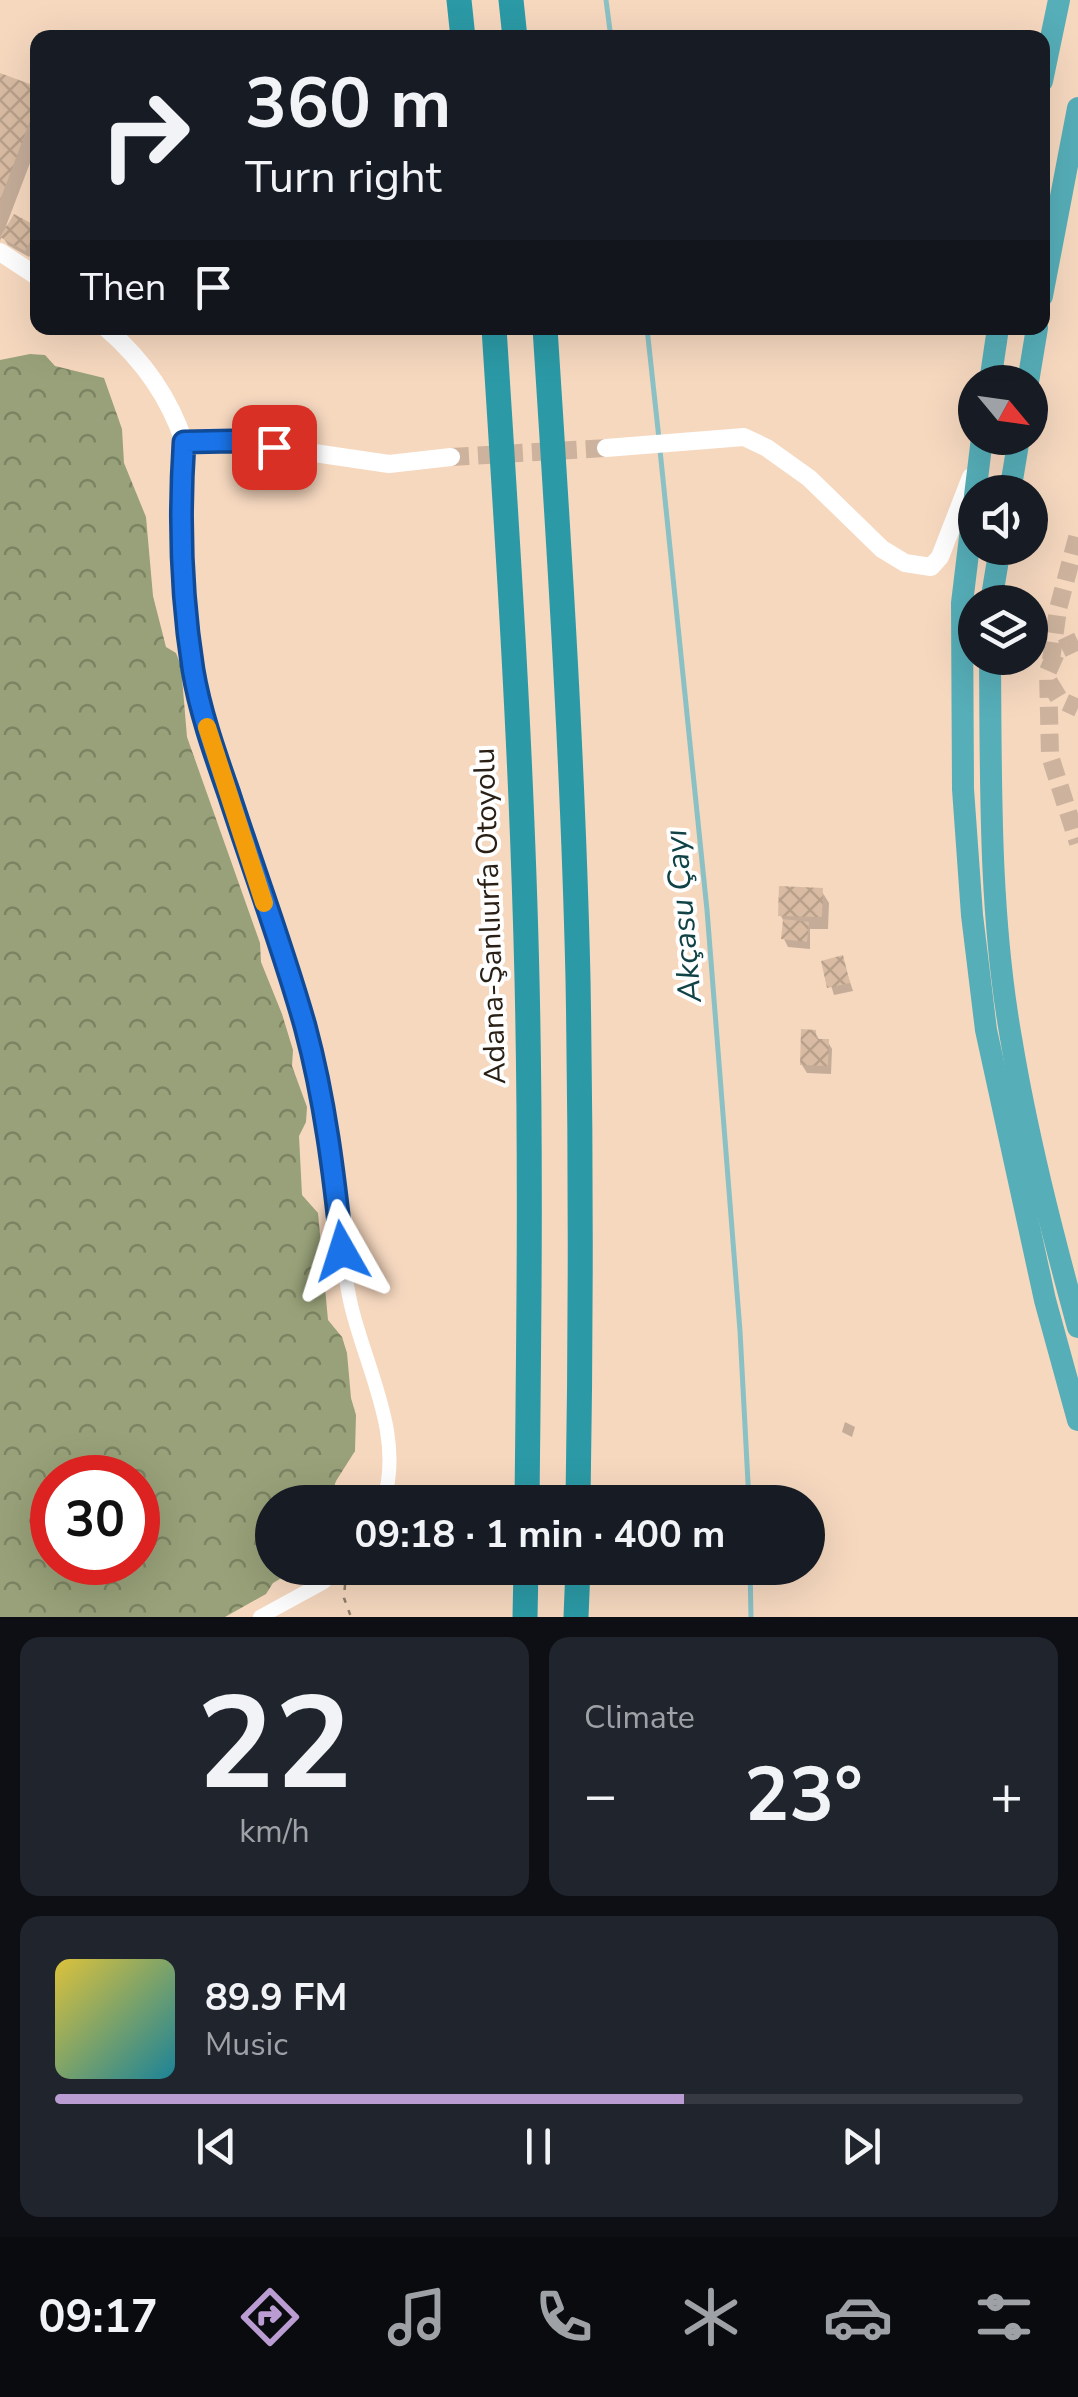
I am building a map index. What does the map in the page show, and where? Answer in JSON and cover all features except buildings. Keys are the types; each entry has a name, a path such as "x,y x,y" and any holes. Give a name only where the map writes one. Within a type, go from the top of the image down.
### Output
{"highway":[{"path":"459,0 462,30"},
{"path":"511,0 514,30"},
{"path":"1050,43 1059,0"},
{"path":"1050,254 1078,108"},
{"name":"Adana-Şanlıurfa Otoyolu","path":"494,335 514,648 527,978 527,1485"},
{"path":"546,335 565,646 578,977 578,1485"},
{"path":"993,365 997,335"},
{"path":"1031,365 1036,335"},
{"path":"979,455 962,603 963,788 971,897 986,1030 1044,1300 1077,1416"},
{"path":"990,675 997,910 1010,1037 1078,1327"},
{"path":"525,1617 526,1585"},
{"path":"576,1617 577,1585"}],"street":[{"path":"0,252 30,272"},
{"path":"114,335 155,380 175,414 184,442 183,585 194,672 209,735 304,1022 319,1083 332,1146 350,1302 386,1422 388,1485"},
{"path":"606,448 744,437 810,478 882,549 905,563 931,567 940,557 977,455"},
{"path":"184,442 233,441 389,464 451,457"},
{"path":"260,1617 317,1585"}],"path":[{"path":"346,1585 344,1598 351,1617"}],"green space":[{"path":"30,354 45,355 55,366 104,378 122,429 124,463 146,517 153,596 166,647 176,653 181,666 187,737 260,943 261,962 282,1014 293,1050 292,1066 307,1107 306,1122 299,1136 302,1195 318,1213 328,1320 342,1337 347,1353 356,1415 355,1451 335,1485 255,1485 255,1585 272,1585 266,1594 225,1617 0,1617 0,360"}],"waterway":[{"name":"Akçasu Çayı","path":"606,0 610,30"},
{"name":"Akçasu Çayı","path":"648,335 659,439"},
{"name":"Akçasu Çayı","path":"660,450 707,910 748,1485"},
{"name":"Akçasu Çayı","path":"750,1585 751,1617"}],"tunnel":[{"path":"451,457 606,448"},
{"path":"1051,660 1058,609 1078,534"},
{"path":"1078,641 1057,651 1048,671 1050,756 1078,843"},
{"path":"1049,682 1060,700 1078,708"}],"slow traffic":[{"path":"207,727 264,903"}],"route":[{"path":"274,447 233,441 184,442 183,585 194,672 209,735 304,1022 319,1083 332,1146 342,1251"}]}
